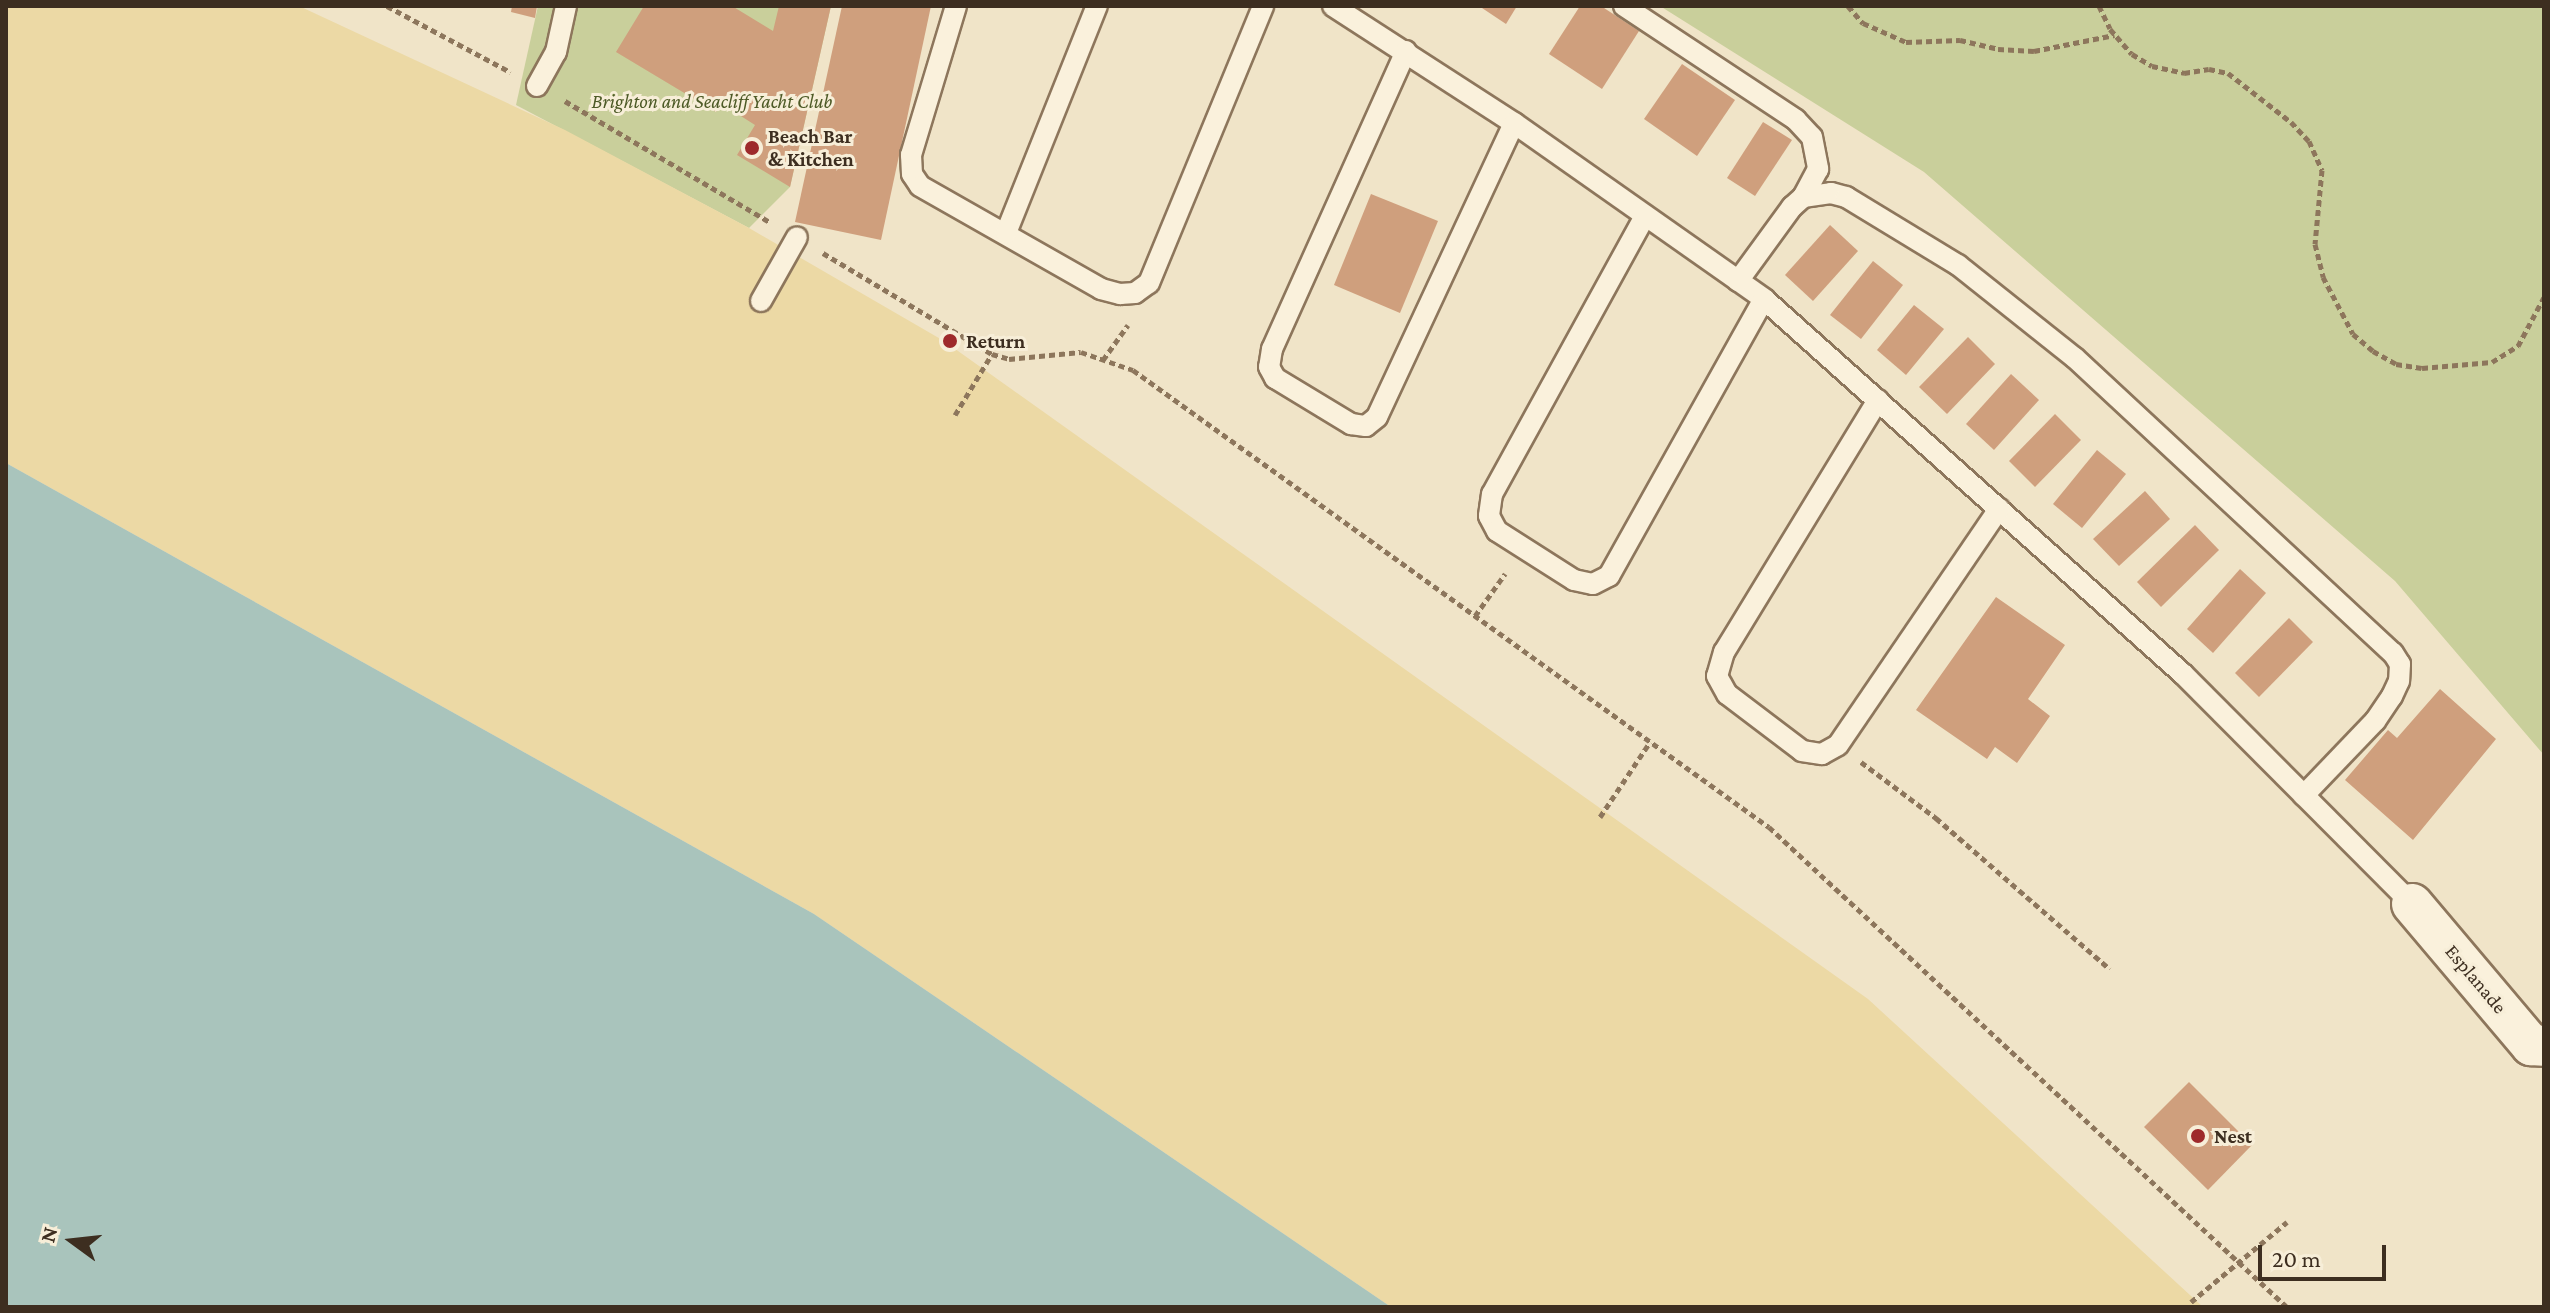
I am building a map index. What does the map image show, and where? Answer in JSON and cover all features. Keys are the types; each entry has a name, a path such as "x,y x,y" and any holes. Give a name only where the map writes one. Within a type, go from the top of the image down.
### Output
{"street":[{"name":"Esplanade","path":"2412,904 2531,1045 2544,1046"}],"lane":[{"path":"537,86 556,52 566,6"},
{"path":"956,6 911,155 912,174 920,186 1101,289 1135,293 1149,283 1263,6"},
{"path":"1006,233 1097,6"},
{"path":"1333,6 1514,123 1764,299 2183,674 2412,904"},
{"path":"1624,6 1796,120 1812,137 1818,169 1803,197 1738,281"},
{"path":"1406,51 1272,349 1269,367 1275,378 1351,424 1366,426 1377,417 1514,123"},
{"path":"1803,197 1816,192 1846,197 1958,265 2002,298 2075,358 2393,653 2400,664 2392,696 2375,721 2304,795"},
{"path":"1645,216 1492,494 1489,516 1497,531 1574,580 1593,584 1609,576 1764,299"},
{"path":"761,301 797,237"},
{"path":"1878,400 1724,652 1717,676 1727,694 1802,751 1822,754 1838,745 1999,509"}],"path":[{"path":"387,6 537,86 992,354 1009,359 1081,352 1133,370 1769,827 2287,1307"},
{"path":"1848,6 1863,23 1906,42 1960,40 1998,49 2034,51 2114,35"},
{"path":"2099,6 2114,35 2132,54 2152,66 2184,73 2209,69 2228,73 2291,122 2309,141 2322,170 2315,244 2323,277 2353,334 2373,351 2396,364 2422,368 2492,362 2518,346 2544,297"},
{"path":"955,415 992,354"},
{"path":"1475,616 1523,547"},
{"path":"1600,817 1650,742"},
{"path":"1838,745 1936,818 2110,969"},
{"path":"2191,1302 2287,1222"}],"green space":[{"name":"Brighton and Seacliff Yacht Club","path":"538,6 831,6 790,187 749,228 516,105"},
{"path":"1660,6 2544,6 2544,755 2395,581 1924,172"}],"sand":[{"path":"6,6 299,6 565,130 749,228 944,341 1868,999 2203,1307 1391,1307 814,914 6,463"}],"water":[{"path":"6,463 814,914 1391,1307 6,1307"}],"building":[{"path":"512,6 537,6 535,18 511,12"},
{"name":"Brighton and Seacliff Yacht Club","path":"644,6 732,6 773,31 779,6 831,6 790,187 737,155 755,125 722,104 716,112 616,52"},
{"path":"842,6 931,6 881,240 795,222"},
{"path":"1479,6 1517,6 1506,24"},
{"path":"1580,6 1601,6 1639,31 1602,89 1549,54"},
{"path":"1682,64 1735,100 1697,156 1644,119"},
{"path":"1763,122 1792,140 1755,196 1727,178"},
{"path":"1371,194 1438,221 1400,313 1334,285"},
{"path":"1830,225 1858,251 1813,301 1785,275"},
{"path":"1873,261 1903,285 1861,339 1830,315"},
{"path":"1914,305 1944,329 1906,375 1877,350"},
{"path":"1968,337 1995,364 1947,414 1919,387"},
{"path":"2011,374 2039,400 1994,450 1966,424"},
{"path":"2055,414 2081,440 2035,487 2009,461"},
{"path":"2097,450 2126,474 2082,528 2053,504"},
{"path":"2145,491 2170,519 2119,566 2093,539"},
{"path":"2195,525 2219,550 2161,607 2137,582"},
{"path":"2240,569 2266,593 2213,653 2187,629"},
{"path":"1996,597 2065,645 2028,699 2050,716 2017,763 1995,747 1987,759 1916,710"},
{"path":"2289,618 2313,642 2259,697 2235,673"},
{"path":"2440,689 2496,739 2413,840 2345,780 2388,730 2397,738"},
{"name":"Nest","path":"2189,1082 2252,1145 2208,1190 2144,1127"}],"place":[{"name":"Beach Bar & Kitchen","path":"752,148"},
{"name":"Return","path":"950,341"},
{"name":"Nest","path":"2198,1136"}]}
